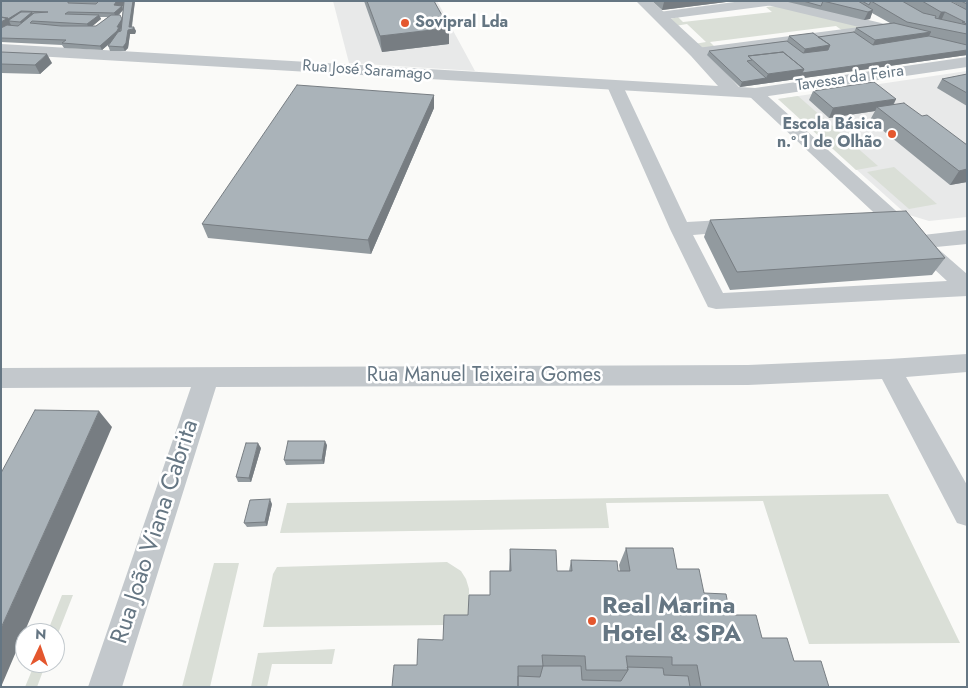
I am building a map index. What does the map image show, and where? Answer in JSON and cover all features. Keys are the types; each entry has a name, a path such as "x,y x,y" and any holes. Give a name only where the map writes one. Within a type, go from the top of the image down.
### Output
{"street":[{"path":"643,1 734,92"},
{"path":"659,16 771,2 920,36"},
{"path":"855,6 887,29"},
{"path":"696,52 887,29"},
{"name":"Rua José Saramago","path":"1,49 734,92"},
{"name":"Tavessa da Feira","path":"734,92 755,93 967,62"},
{"path":"615,86 680,229 716,301 967,287"},
{"path":"755,93 967,287"},
{"path":"859,218 889,216"},
{"path":"680,229 760,224"},
{"path":"918,242 967,237"},
{"name":"Rua Manuel Teixeira Gomes","path":"1,378 207,376 452,378 738,375 888,370 967,363"},
{"path":"888,370 967,514"},
{"name":"Rua João Viana Cabrita","path":"105,687 207,376"}],"shaded area":[{"path":"333,1 437,1 475,71 349,63"},
{"path":"777,6 868,27 843,31 836,26 710,42 715,47 704,49 694,44 706,42 687,24 675,26 670,19 678,17 683,22 772,12 766,7"},
{"name":"Escola Básica n.º 1 de Olhão","path":"967,71 967,217 929,221 906,214 778,99"},
{"path":"798,96 878,166 856,170 778,99"},
{"path":"894,167 937,204 909,209 867,172"},
{"path":"888,494 960,643 809,644 763,501 606,503 609,528 280,533 287,503"},
{"path":"447,562 461,571 466,579 469,589 469,631 446,625 263,627 273,574 277,567"},
{"path":"214,563 239,563 210,687 182,687"},
{"path":"62,595 73,595 62,623 51,623"},
{"path":"335,649 332,664 272,664 267,687 251,687 258,653"},
{"path":"31,673 42,673 37,687 25,687"}],"building":[{"path":"68,1 68,3 96,4 99,1 133,1 129,27 134,27 128,30 126,43 123,47 108,46 118,32 121,31 124,2 116,2 114,5 122,6 114,13 68,12 65,14 99,15 87,24 32,21 30,23 61,26 96,26 111,15 120,15 122,19 117,27 119,27 117,31 100,46 62,43 66,40 1,38 1,28 7,25 18,26 34,13 48,12 21,11 8,19 1,17 1,2"},
{"name":"Sovipral Lda","path":"367,1 434,1 449,28 380,36"},
{"path":"803,1 823,1 821,6"},
{"path":"823,1 858,1 873,10 868,12"},
{"path":"862,1 871,1 869,5"},
{"path":"871,1 902,1 923,13 936,16 935,18 967,25 967,34 907,22"},
{"path":"922,1 950,1 967,10 967,24 945,12 941,12"},
{"path":"21,12 32,12 20,22 9,21 9,20"},
{"path":"1,17 8,18 1,22"},
{"path":"894,23 931,32 875,40 856,28"},
{"path":"854,32 873,45 929,36 967,45 967,50 802,73 804,69 783,52 748,56 752,60 747,61 766,78 742,82 709,51 787,41 803,53 828,50 830,45 818,37"},
{"path":"813,33 830,45 805,49 789,36"},
{"path":"1,52 47,54 35,65 1,64"},
{"path":"783,52 804,69 768,74 748,56"},
{"path":"967,74 967,93 942,79"},
{"path":"874,82 896,99 833,108 813,91"},
{"path":"297,85 434,95 368,240 202,224"},
{"path":"904,103 922,116 927,115 967,145 967,169 959,171 877,107"},
{"path":"906,211 945,258 737,272 710,220"},
{"path":"35,410 99,411 1,628 1,473"},
{"path":"288,441 325,441 322,460 284,460"},
{"path":"246,443 258,443 249,478 236,477"},
{"path":"270,499 265,522 244,523 250,500"},
{"name":"Real Marina Hotel & SPA","path":"626,548 673,548 677,569 699,569 704,593 726,594 730,615 756,615 762,638 787,638 794,661 821,661 829,687 701,687 697,665 672,665 672,657 626,656 628,670 586,670 585,656 542,655 543,666 518,666 518,687 392,687 394,665 417,665 418,639 443,640 444,615 468,615 469,595 490,595 490,571 511,571 510,549 556,550 557,571 572,571 571,560 617,561 618,571 630,571"},
{"path":"543,666 581,666 582,680 621,681 628,670 627,667 663,668 664,675 688,676 690,687 518,687 518,676 540,677"}],"place":[{"name":"Sovipral Lda","path":"405,23"},
{"name":"Escola Básica n.º 1 de Olhão","path":"892,134"},
{"name":"Real Marina Hotel & SPA","path":"592,621"}]}
